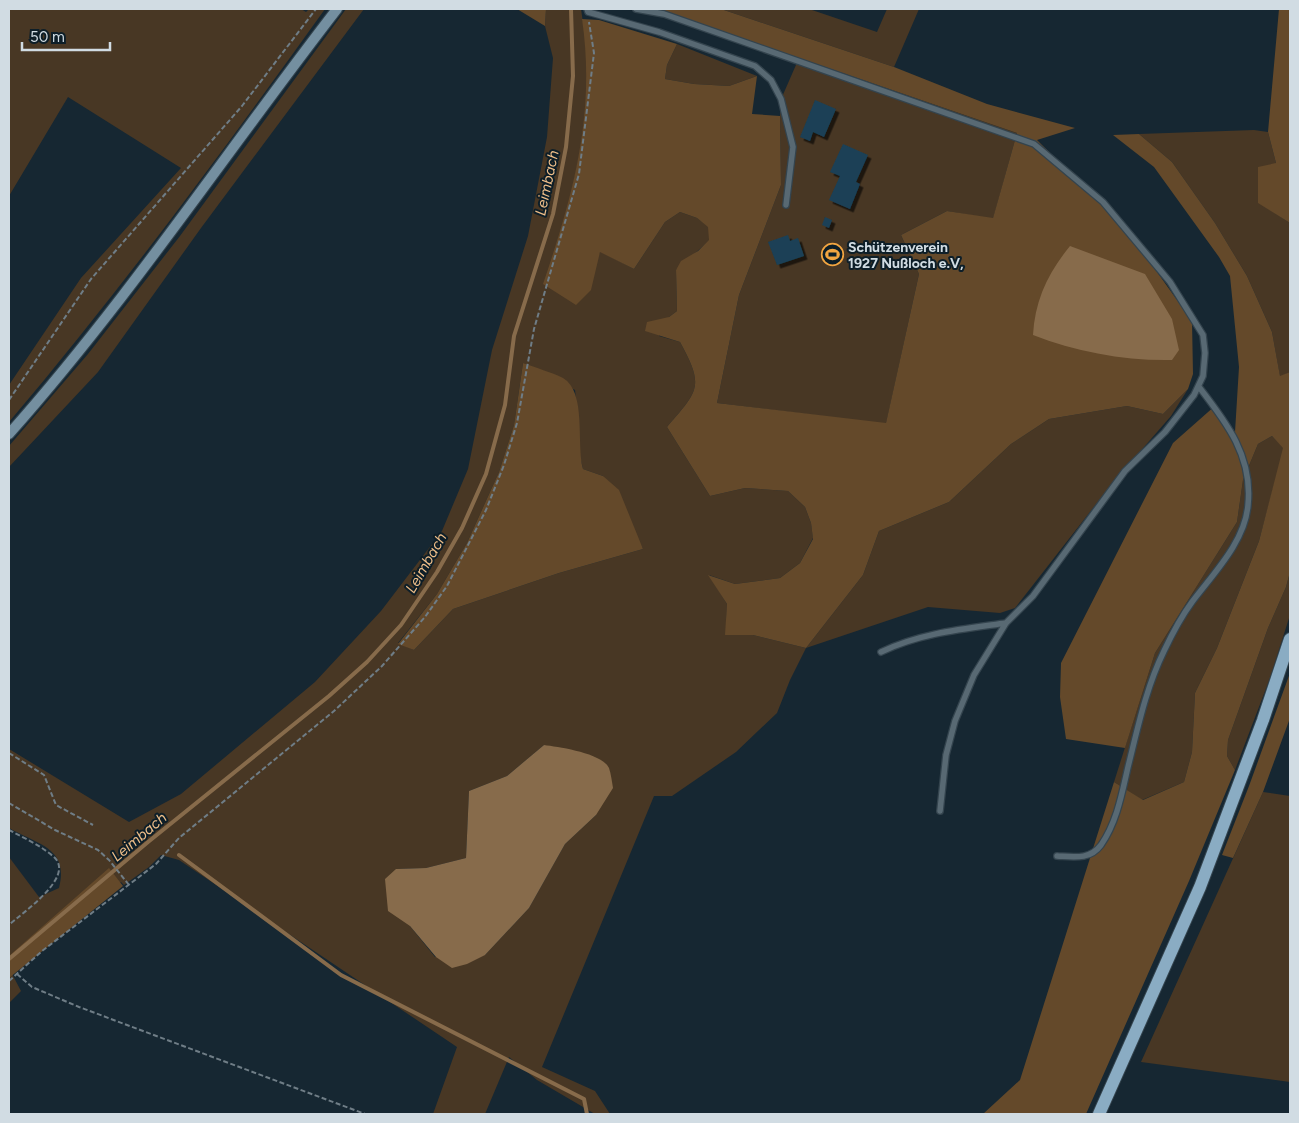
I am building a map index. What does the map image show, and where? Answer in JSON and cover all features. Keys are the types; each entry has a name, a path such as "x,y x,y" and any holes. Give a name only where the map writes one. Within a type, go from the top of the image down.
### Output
{"main road":[{"path":"1099,1114 1200,887 1263,720 1290,639"}],"street":[{"path":"9,434 68,365 140,275 337,9"}],"lane":[{"path":"636,9 664,14 1034,144 1103,202 1170,282 1203,335 1205,353 1203,376 1199,387 1165,432 1125,471 1038,590 1006,624 974,675 955,720 946,755 940,811"},
{"path":"588,10 659,32 754,66 771,80 781,99 793,147 786,206"},
{"path":"1057,856 1079,858 1089,856 1101,844 1109,830 1117,810 1146,697 1164,651 1183,616 1232,549 1247,516 1248,490 1244,458 1229,428 1199,387"},
{"path":"881,652 920,636 1006,624"}],"path":[{"path":"9,400 91,279 242,106 316,9"},
{"path":"9,981 42,951 156,864 179,838 334,711 382,666 425,617 447,586 486,510 504,465 517,422 534,329 580,174 594,53 588,10"},
{"path":"9,753 44,776 56,805 93,825"},
{"path":"9,803 55,830 98,850 109,860 129,885"},
{"path":"9,830 42,848 56,860 59,867 58,878 52,887 9,925"},
{"path":"17,974 32,986 79,1007 365,1114"}],"shaded area":[{"path":"9,9 301,9 306,12 309,9 325,9 132,270 9,422 9,385 81,278 181,168 68,97 9,196"},
{"path":"346,9 364,9 201,228 98,372 9,467 9,446 88,354 180,236"},
{"path":"517,9 546,9 545,26"},
{"path":"546,9 581,9 587,55 587,96 579,158 565,219 596,264 600,251 634,269 665,222 680,212 697,218 709,227 710,240 676,270 677,311 669,317 659,336 680,342 693,369 695,379 694,388 686,405 667,427 710,496 745,488 788,491 805,507 811,523 813,538 800,563 780,578 735,584 709,575 727,604 726,635 753,635 806,648 790,680 777,713 736,752 672,796 654,796 542,1067 595,1091 610,1114 595,1114 537,1080 509,1057 485,1114 433,1114 457,1047 179,860 161,855 149,867 124,885 121,882 11,972 21,991 9,1003 9,857 39,897 59,888 61,875 60,864 49,849 9,828 9,749 129,822 181,794 315,682 381,611 442,531 468,469 492,350 528,236 547,137 553,58 545,26","holes":["523,363 575,390 579,449 583,469 603,476 643,549 559,573 453,609 414,650 398,643 437,594 467,543 499,472 514,425","544,745 596,815 565,844 529,908 485,955 435,957 410,926 396,869 426,868 466,858 469,791 507,776"]},
{"path":"643,9 721,9 894,67 987,104 1075,128 1037,140 1100,203 1152,265 1192,321 1193,374 1188,389 1163,414 1127,406 1049,419 1011,444 949,502 879,531 863,575 806,648 753,635 725,635 727,604 708,575 735,584 780,578 800,563 813,539 811,523 805,507 788,491 745,488 710,496 667,427 686,405 691,396 695,379 693,369 680,342 645,331 647,322 669,317 677,311 676,270 681,261 698,251 709,240 708,227 697,218 680,212 665,222 634,269 600,252 591,290 576,305 543,284 564,219 579,154 584,121 586,54 582,19 599,20 677,44 667,65 665,79 694,84 729,86 757,76 752,114 780,116 781,185 739,295 717,403 886,423 919,274 901,235 947,211 993,218 1017,133 799,58"},
{"path":"721,9 809,9 877,32 887,9 919,9 894,67"},
{"path":"1279,9 1290,9 1290,223 1258,203 1258,167 1276,163 1268,132"},
{"path":"677,44 757,76 729,86 694,84 665,79 667,65"},
{"name":"Schützenverein 1927 Nußloch e.V,","path":"799,58 1017,133 993,219 947,211 901,235 919,274 886,424 717,403 739,295 781,185 780,116 782,97"},
{"path":"1254,130 1268,132 1276,163 1258,202 1290,223 1290,372 1280,377 1272,332 1247,276 1215,223 1172,162 1139,134"},
{"path":"1139,134 1172,162 1215,223 1247,276 1272,332 1280,376 1290,372 1290,572 1228,740 1227,756 1235,770 1189,881 1086,1114 983,1114 1020,1080 1114,782 1143,800 1184,782 1192,752 1195,693 1217,648 1259,541 1283,448 1272,436 1258,444 1243,480 1237,522 1155,653 1125,748 1066,739 1060,697 1061,663 1173,443 1216,405 1235,432 1239,367 1230,276 1219,257 1154,167 1113,135"},
{"path":"1070,246 1145,274 1172,319 1179,350 1172,360 1137,359 1084,351 1033,335 1034,322 1044,288 1055,266"},
{"path":"523,363 563,378 570,385 578,406 583,469 603,476 619,490 643,549 559,573 453,609 414,650 398,644 437,594 467,543 499,472 514,425"},
{"path":"1188,389 1171,416 1111,485 1015,608 1000,613 928,607 806,648 863,575 879,531 949,502 1011,444 1049,419 1127,406 1163,414"},
{"path":"1272,436 1284,448 1259,541 1217,648 1195,693 1192,752 1184,782 1142,800 1114,782 1155,653 1237,522 1243,480 1258,444"},
{"path":"1290,572 1290,615 1270,678 1235,770 1227,756 1228,740"},
{"path":"1290,673 1290,718 1263,792 1233,858 1222,855 1249,786"},
{"path":"544,745 560,747 598,758 609,768 613,788 596,815 565,844 529,908 485,955 467,964 452,968 436,957 410,926 388,911 385,879 396,869 426,868 466,858 469,791 507,776"},
{"path":"1263,792 1290,796 1290,1082 1141,1062"},
{"path":"109,868 123,886 9,978 9,956"}],"building":[{"path":"815,100 836,109 824,137 813,132 810,141 800,137"},
{"path":"843,144 868,155 856,182 860,184 850,209 829,200 840,176 830,172"},
{"path":"825,217 832,220 829,228 822,225"},
{"path":"788,235 790,241 798,238 804,256 777,265 768,242"}],"waterway":[{"name":"Leimbach","path":"9,959 148,842 329,696 367,662 401,625 437,572 462,528 486,474 505,405 514,336 553,214 566,147 573,76 571,9"},
{"path":"179,855 341,975 584,1099 587,1114"}],"place":[{"name":"Schützenverein 1927 Nußloch e.V,","path":"832,255"}]}
